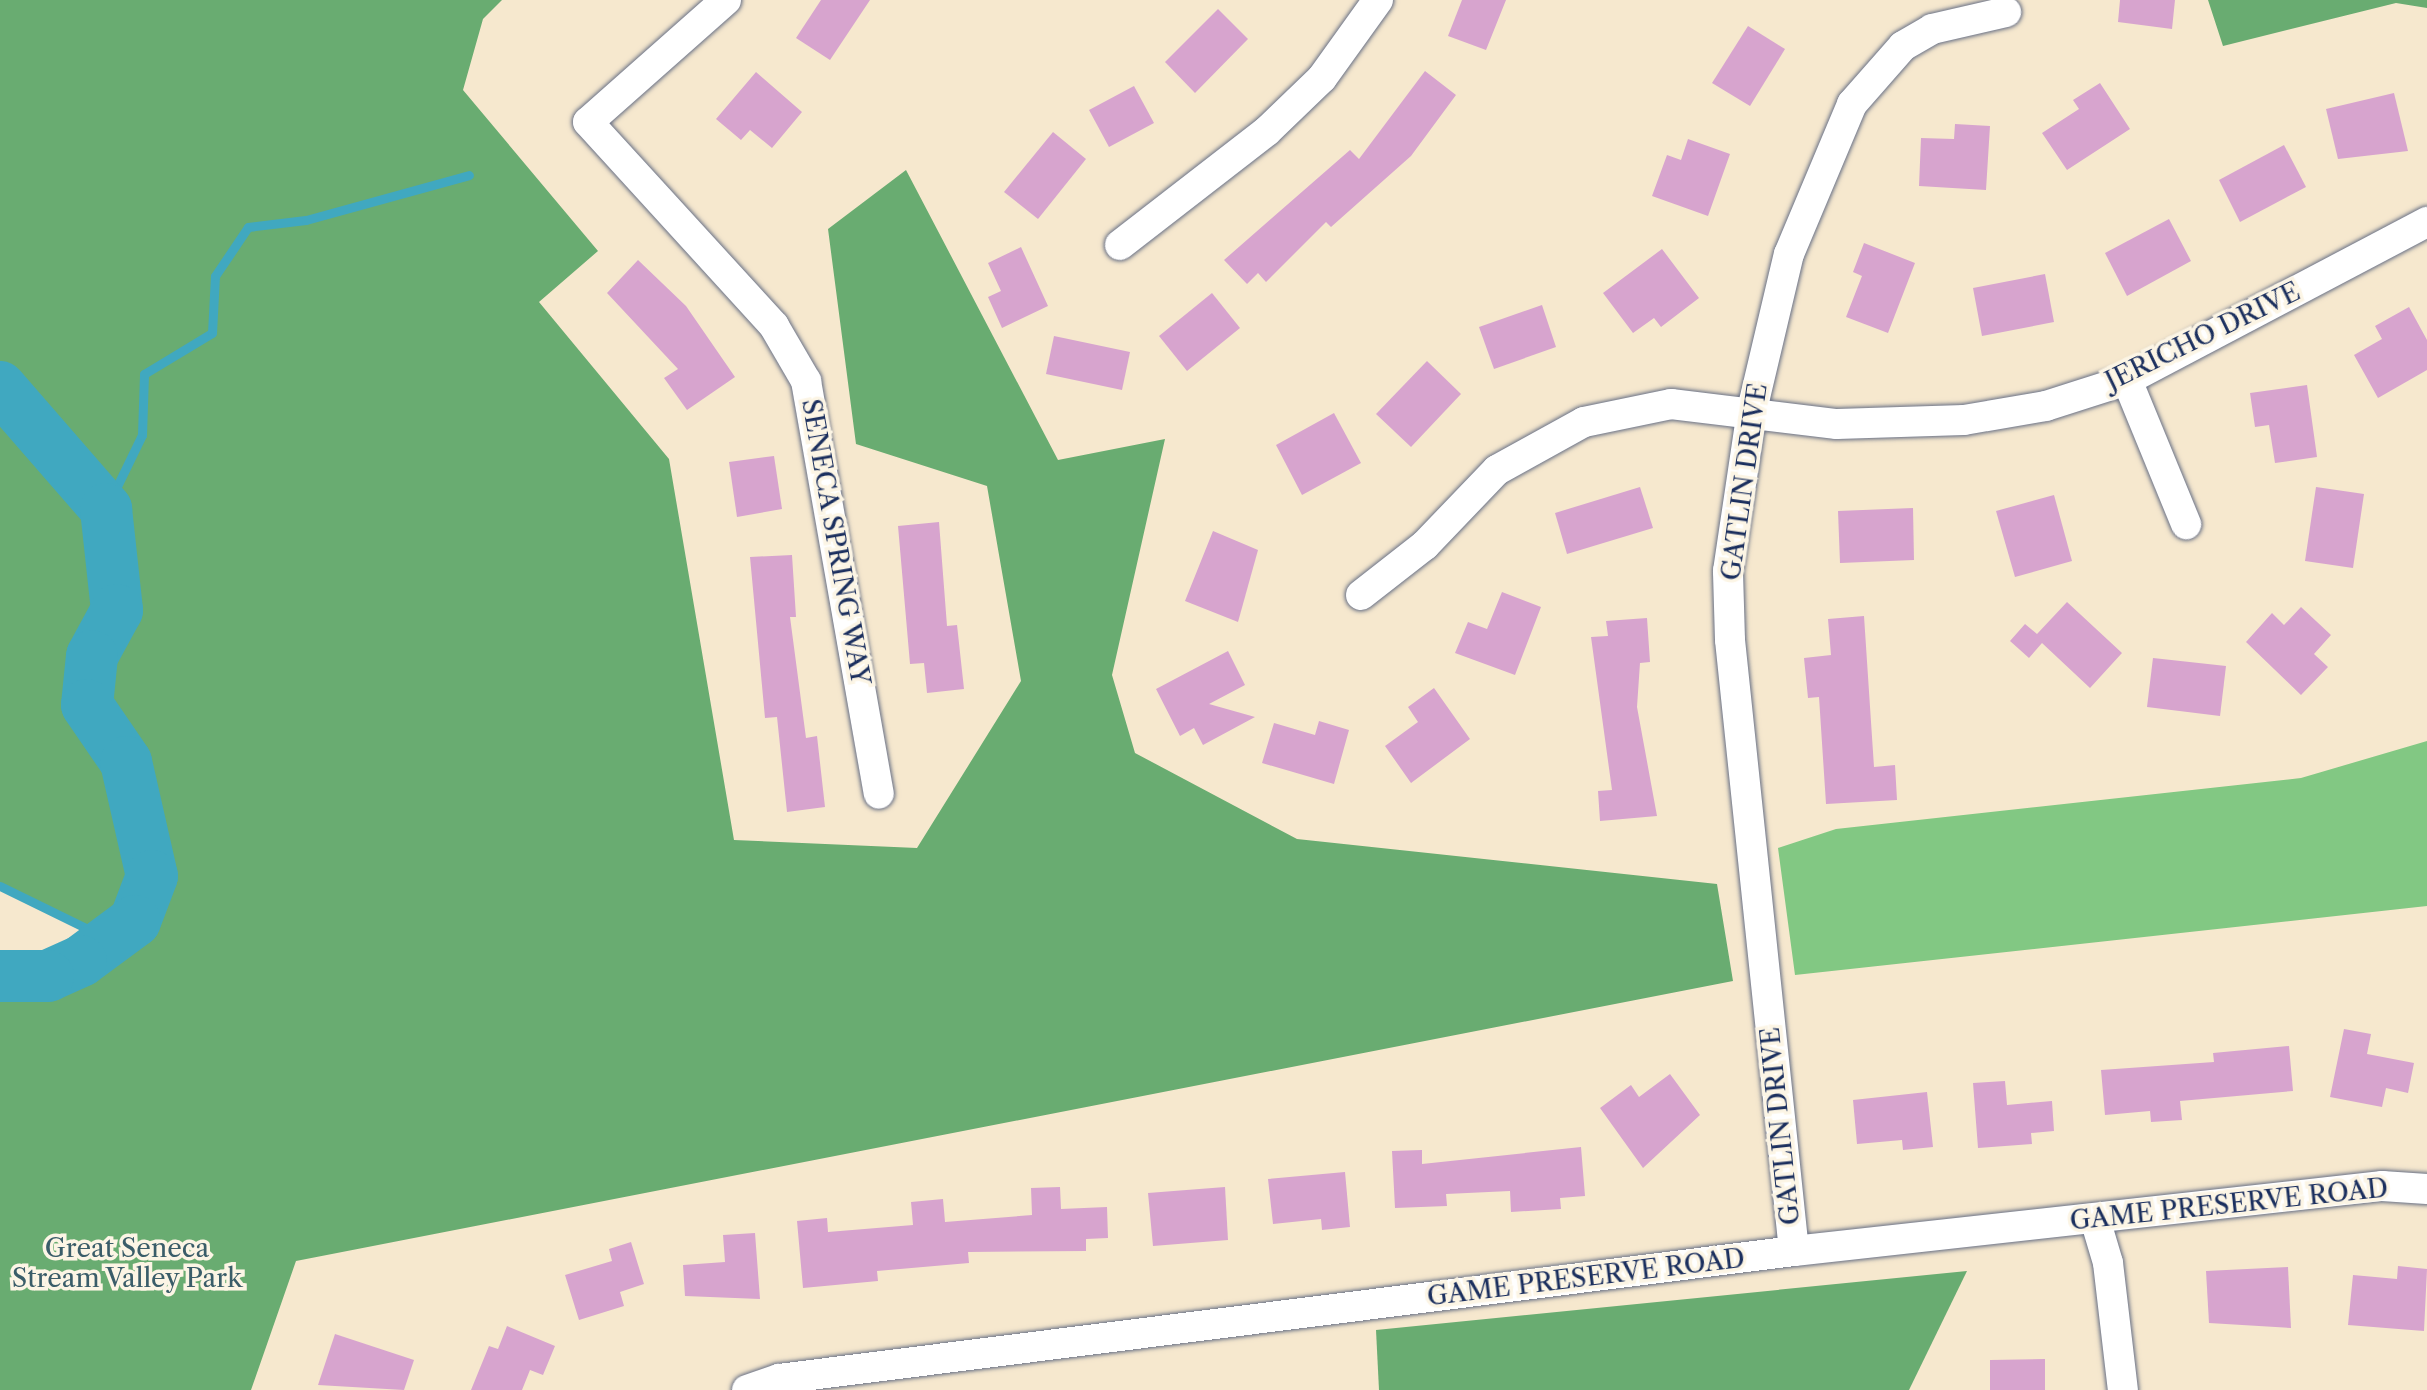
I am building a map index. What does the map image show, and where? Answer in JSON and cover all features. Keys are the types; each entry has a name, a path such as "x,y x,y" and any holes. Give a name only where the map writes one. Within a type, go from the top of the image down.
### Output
{"street":[{"name":"SENECA SPRING WAY","path":"726,0 588,122 774,326 806,381 879,794"},
{"path":"1120,245 1267,131 1322,78 1378,0"},
{"name":"GATLIN DRIVE","path":"1794,1251 1730,640 1728,571 1752,410 1789,254 1852,104 1903,46 1932,29 2006,12"},
{"name":"JERICHO DRIVE","path":"1361,595 1425,545 1497,470 1584,422 1671,404 1752,410 1837,424 1964,420 2046,406 2127,380 2427,222"},
{"path":"2127,380 2186,524"},
{"name":"GAME PRESERVE ROAD","path":"747,1390 779,1379 1794,1251 2382,1186 2427,1189"},
{"path":"2095,1219 2123,1390"}],"green space":[{"name":"Great Seneca Stream Valley Park","path":"0,0 502,0 483,19 463,90 598,251 539,302 669,459 734,840 917,848 1021,681 987,486 856,444 828,229 906,170 1058,460 1165,439 1112,675 1135,753 1297,839 1717,884 1733,981 296,1261 251,1390 0,1390 0,976 48,976 80,961 104,937 0,886"},
{"path":"2208,0 2427,0 2427,8 2396,3 2223,46"},
{"path":"2427,741 2427,906 1795,975 1778,848 1836,829 2301,778"},
{"path":"1967,1271 1909,1390 1379,1390 1376,1330"}],"building":[{"path":"821,0 870,0 830,60 796,38"},
{"path":"1462,0 1506,0 1486,50 1448,36"},
{"path":"2120,0 2175,0 2172,29 2118,22"},
{"path":"1218,9 1248,39 1195,93 1165,62"},
{"path":"1748,26 1785,49 1750,106 1712,83"},
{"path":"1425,71 1456,95 1411,156 1331,227 1326,222 1266,282 1258,273 1247,284 1224,260 1350,150 1359,159"},
{"path":"756,72 802,112 772,148 750,130 741,140 716,119"},
{"path":"2100,83 2130,129 2067,170 2042,133 2079,109 2073,100"},
{"path":"1134,86 1154,123 1109,147 1089,110"},
{"path":"2394,93 2408,151 2338,159 2326,109"},
{"path":"1955,124 1990,126 1986,190 1919,186 1921,138 1954,139"},
{"path":"1053,132 1086,159 1038,219 1004,192"},
{"path":"1688,139 1730,154 1708,216 1652,196 1667,155 1681,160"},
{"path":"2284,145 2306,187 2240,222 2219,180"},
{"path":"2169,219 2191,261 2127,296 2105,253"},
{"path":"1864,243 1915,263 1888,333 1846,317 1862,276 1853,272"},
{"path":"1021,247 1048,306 1002,328 988,297 1001,291 988,263"},
{"path":"1662,249 1699,298 1661,327 1654,318 1633,333 1603,293"},
{"path":"638,260 686,306 735,377 687,410 664,378 678,369 607,293"},
{"path":"2045,274 2054,322 1982,336 1973,288"},
{"path":"1212,293 1240,328 1187,371 1159,336"},
{"path":"1542,305 1556,347 1494,369 1479,327"},
{"path":"2409,307 2427,340 2427,370 2378,398 2354,355 2382,339 2375,326"},
{"path":"1054,336 1130,352 1122,390 1046,374"},
{"path":"1427,361 1461,394 1411,447 1376,414"},
{"path":"2307,385 2317,457 2275,463 2269,425 2255,427 2250,393"},
{"path":"1334,413 1361,463 1302,495 1276,445"},
{"path":"774,456 782,509 737,517 729,462"},
{"path":"1640,487 1653,528 1567,554 1555,513"},
{"path":"2316,487 2364,494 2353,568 2305,561"},
{"path":"2054,495 2072,561 2015,577 1996,511"},
{"path":"1913,508 1914,560 1840,563 1838,511"},
{"path":"939,522 947,626 957,625 964,689 927,693 924,663 910,664 898,526"},
{"path":"1213,531 1258,550 1238,622 1185,601"},
{"path":"792,555 796,617 790,617 806,738 817,736 825,807 787,812 777,717 765,718 750,557"},
{"path":"1502,592 1541,607 1515,675 1455,653 1468,622 1487,629"},
{"path":"2067,602 2122,653 2090,688 2042,643 2029,658 2010,641 2025,624 2037,634"},
{"path":"2301,607 2331,635 2314,654 2328,667 2301,695 2246,642 2272,613 2284,625"},
{"path":"1864,616 1874,767 1895,765 1897,800 1826,804 1819,697 1808,698 1804,658 1831,655 1828,619"},
{"path":"1647,618 1650,662 1640,663 1637,707 1657,816 1600,821 1598,791 1612,790 1591,637 1608,636 1606,621"},
{"path":"1228,651 1245,685 1209,704 1255,717 1203,745 1194,728 1180,736 1156,689"},
{"path":"2153,658 2226,666 2220,716 2147,707"},
{"path":"1434,688 1470,739 1411,783 1385,746 1418,722 1408,707"},
{"path":"1319,721 1349,730 1334,784 1262,763 1274,723 1315,735"},
{"path":"2344,1029 2371,1034 2367,1054 2414,1063 2408,1093 2386,1088 2382,1107 2330,1097"},
{"path":"2289,1046 2293,1091 2180,1101 2182,1120 2151,1122 2150,1111 2105,1115 2101,1070 2214,1062 2213,1053"},
{"path":"1670,1074 1700,1115 1643,1168 1600,1108 1631,1085 1639,1097"},
{"path":"2005,1081 2007,1105 2052,1101 2054,1131 2031,1133 2032,1144 1978,1148 1973,1083"},
{"path":"1927,1092 1933,1147 1903,1150 1902,1140 1857,1144 1853,1100"},
{"path":"1581,1147 1585,1196 1560,1198 1561,1209 1511,1212 1510,1191 1446,1194 1447,1206 1395,1208 1392,1151 1422,1150 1422,1164"},
{"path":"1345,1172 1350,1227 1322,1230 1321,1219 1273,1224 1268,1179"},
{"path":"1060,1187 1061,1209 1107,1207 1108,1238 1086,1239 1086,1251 968,1252 969,1263 877,1271 878,1281 803,1288 797,1221 827,1218 828,1232 913,1225 911,1202 943,1199 945,1222 1032,1215 1031,1188"},
{"path":"1225,1187 1228,1240 1153,1246 1148,1193"},
{"path":"755,1233 760,1299 685,1296 683,1265 725,1262 723,1235"},
{"path":"631,1242 644,1284 620,1292 624,1306 579,1320 565,1275 612,1261 609,1249"},
{"path":"2398,1266 2427,1269 2424,1331 2348,1325 2353,1275 2397,1279"},
{"path":"2288,1267 2291,1328 2209,1323 2206,1271"},
{"path":"507,1326 555,1346 543,1375 530,1370 522,1390 471,1390 489,1346 498,1349"},
{"path":"335,1334 414,1360 404,1390 318,1385"},
{"path":"2045,1359 2045,1390 1990,1390 1990,1360"}],"waterway":[{"path":"106,509 142,435 144,374 212,333 215,276 248,227 306,220 469,175"},
{"path":"0,387 106,509 117,610 92,656 87,705 126,762 152,876 135,921 81,961 48,976 0,976"},
{"path":"0,886 104,937"}]}
